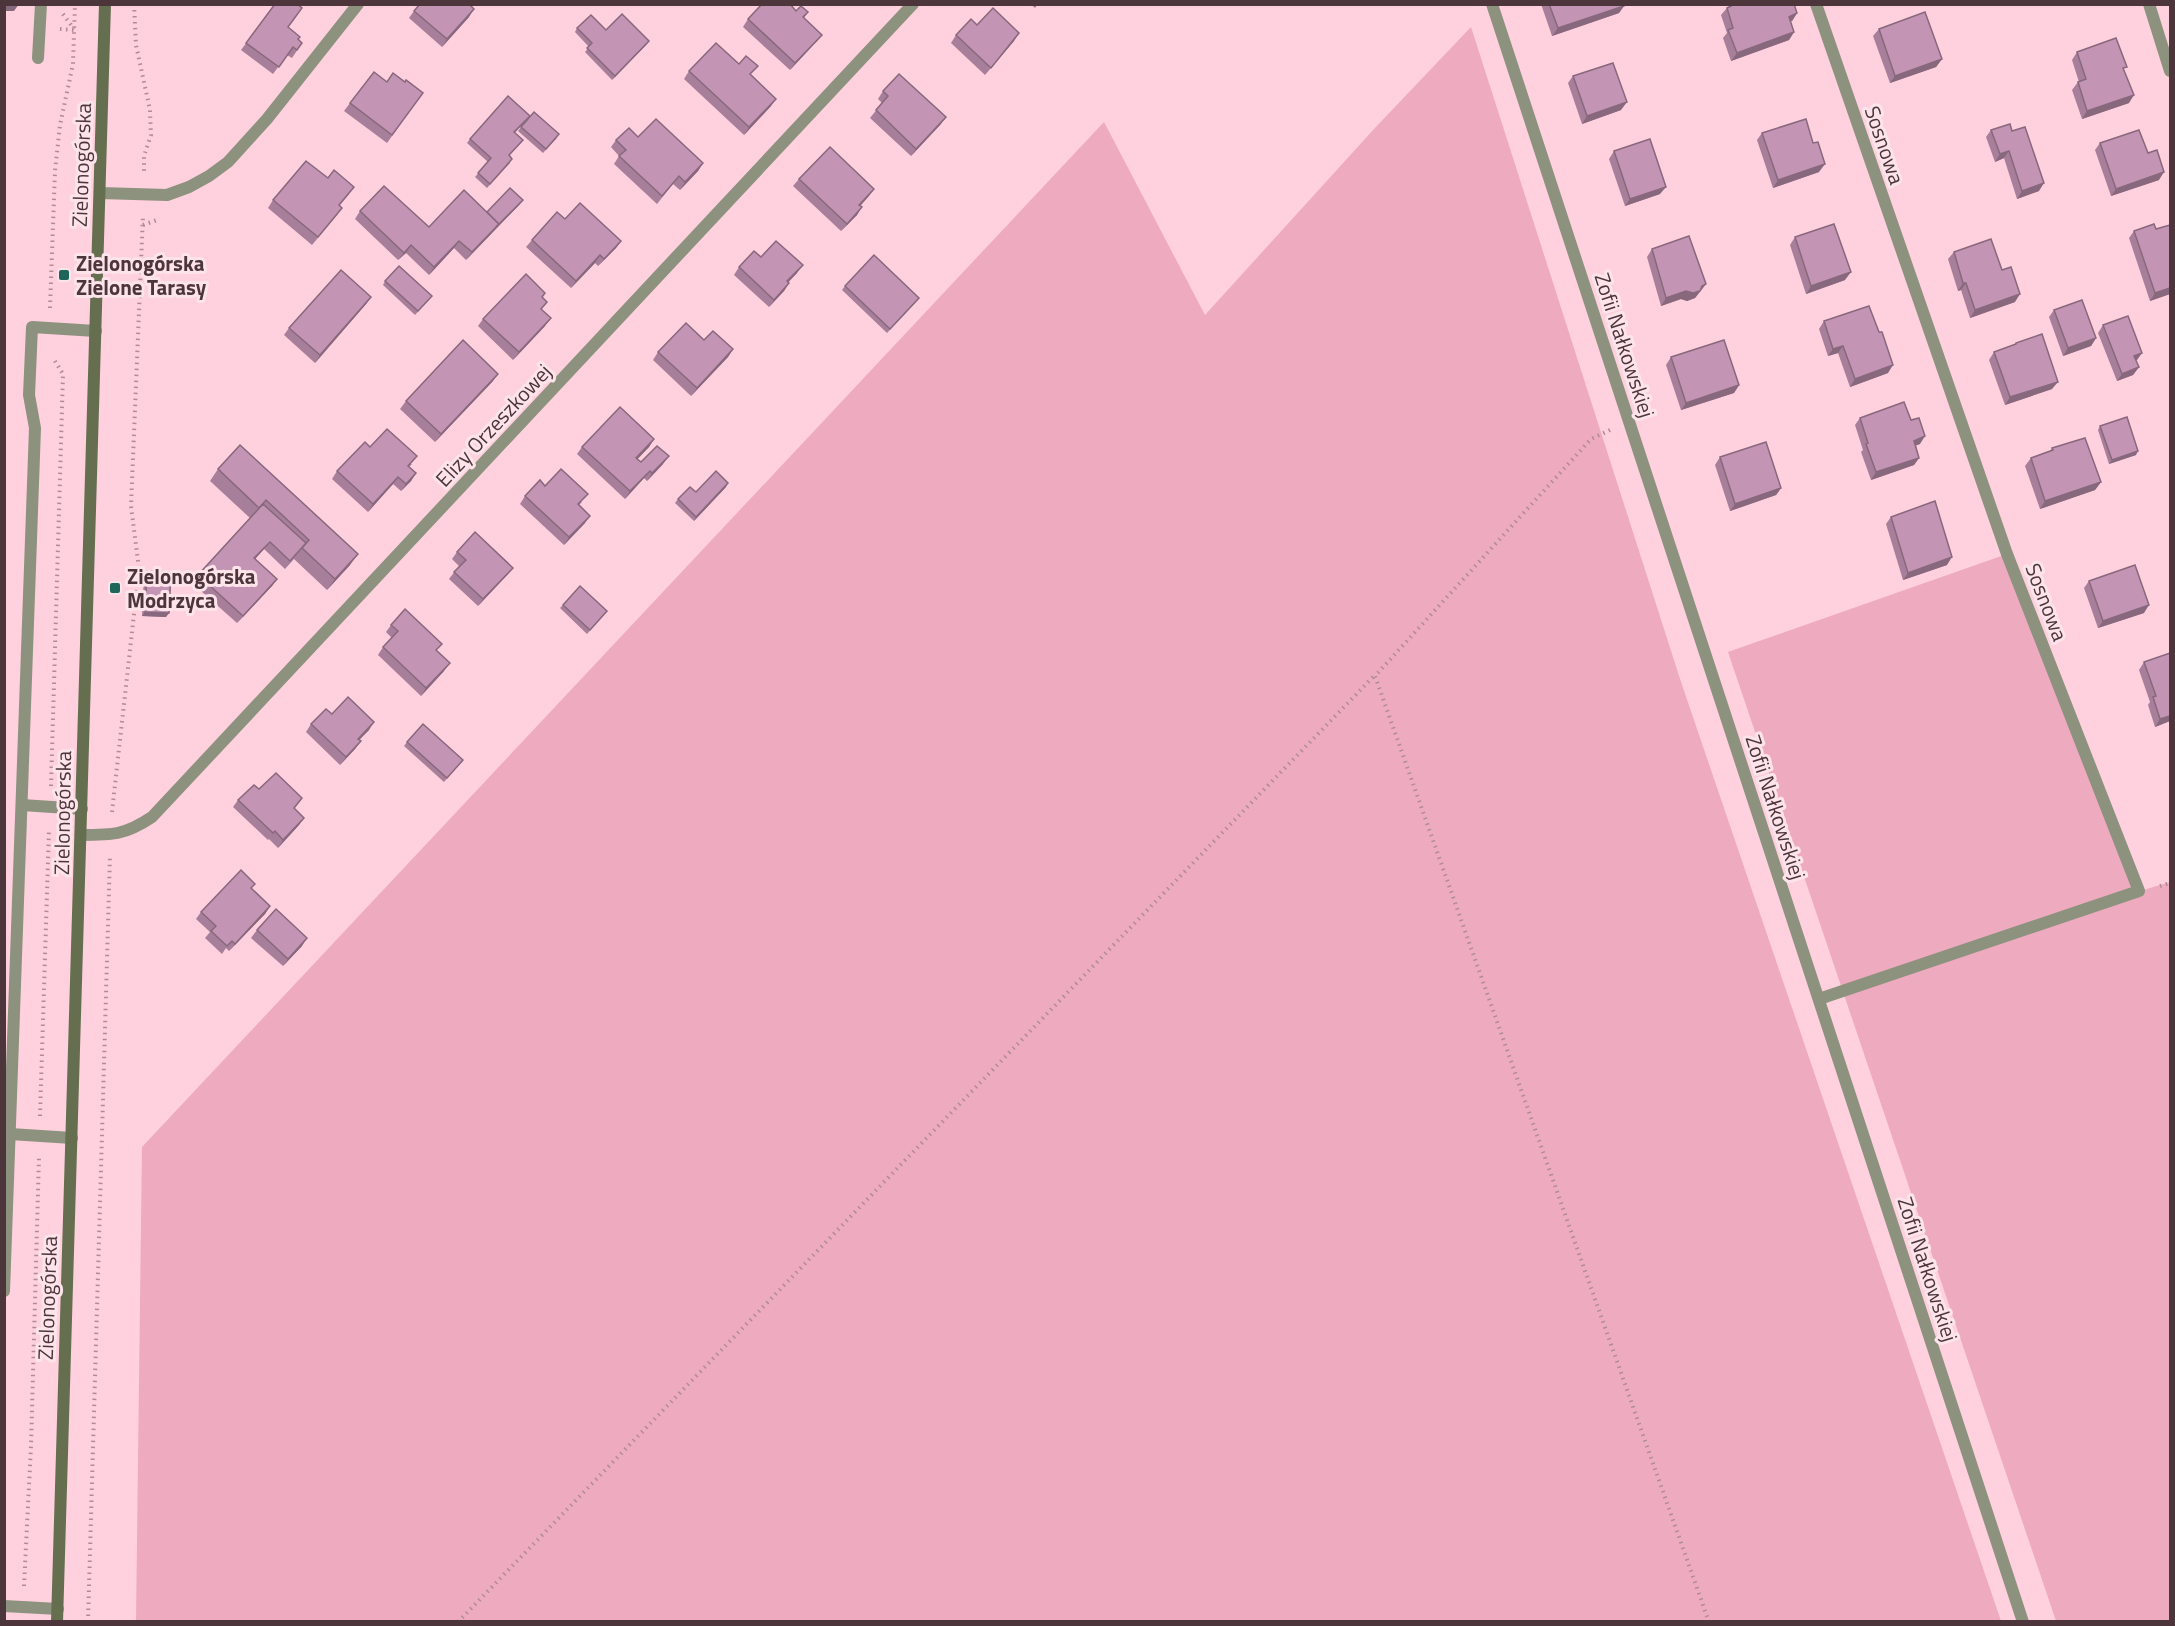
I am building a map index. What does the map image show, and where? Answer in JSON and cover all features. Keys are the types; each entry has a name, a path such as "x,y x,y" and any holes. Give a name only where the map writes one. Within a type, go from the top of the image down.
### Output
{"street":[{"path":"38,58 41,4"},
{"name":"Zielonogórska","path":"57,1615 105,4"},
{"path":"100,193 167,195 189,188 209,176 228,162 267,119 358,4"},
{"name":"Elizy Orzeszkowej","path":"81,836 111,836 134,829 152,817 913,4"},
{"name":"Zofii Nałkowskiej","path":"1492,4 2023,1622"},
{"name":"Sosnowa","path":"1816,4 2007,554 2139,891 1819,999"},
{"path":"2149,4 2170,70"},
{"path":"4,1291 35,428 29,395 32,327 96,331"},
{"path":"21,805 82,808"},
{"path":"10,1134 72,1138"},
{"path":"4,1606 57,1615"}],"path":[{"path":"63,13 75,30"},
{"path":"458,1622 1375,676 1591,439 1629,421"},
{"path":"1375,676 1709,1622"}],"shaded area":[{"path":"1471,27 1681,682 2001,1621 136,1621 142,1147 1104,122 1205,315 1374,129"},
{"path":"2007,554 2140,891 2170,882 2170,1621 2056,1621 1728,652"}],"building":[{"path":"275,4 297,4 302,8 288,27 300,37 298,39 302,43 297,50 293,47 279,67 246,43"},
{"path":"420,4 469,4 474,9 447,39 414,11"},
{"path":"762,4 790,4 796,11 801,6 808,12 803,17 822,35 795,63 748,19"},
{"path":"1549,4 1624,4 1624,6 1558,28"},
{"path":"1735,4 1794,4 1797,13 1789,17 1794,32 1737,53 1728,30 1733,28 1727,8"},
{"path":"993,8 1019,33 991,68 956,35 971,19 977,25"},
{"path":"1925,12 1942,59 1895,76 1879,29"},
{"path":"622,14 649,41 615,76 587,48 592,43 577,28 591,15 606,30"},
{"path":"2116,38 2127,67 2123,68 2134,95 2087,111 2078,82 2086,79 2077,52"},
{"path":"716,43 739,64 746,56 758,66 750,74 776,99 749,127 689,71"},
{"path":"1613,63 1627,102 1587,116 1573,76"},
{"path":"374,72 387,82 393,73 423,93 392,135 350,103"},
{"path":"899,74 946,117 916,149 876,110 888,96 883,91"},
{"path":"508,96 530,116 514,132 523,140 509,155 512,159 490,184 478,173 491,158 470,139"},
{"path":"534,112 559,134 546,149 521,127"},
{"path":"656,119 703,163 685,182 679,176 662,196 619,156 626,150 616,140 629,128 638,137"},
{"path":"1806,119 1813,143 1818,142 1825,164 1778,180 1762,133"},
{"path":"2010,124 2012,131 2025,127 2044,183 2022,191 2009,151 2000,154 1991,130"},
{"path":"2139,130 2148,153 2157,150 2164,172 2116,189 2100,143"},
{"path":"1650,139 1666,187 1630,199 1614,151"},
{"path":"830,147 874,189 859,205 862,207 847,224 799,179"},
{"path":"306,161 328,178 334,170 354,187 339,205 342,208 318,237 273,200"},
{"path":"384,186 429,227 464,190 499,224 472,252 459,241 434,267 411,245 404,253 360,211"},
{"path":"510,188 523,200 499,224 487,212"},
{"path":"580,203 621,241 604,259 600,255 576,281 532,240 557,212 565,219"},
{"path":"1834,224 1851,272 1811,286 1795,237"},
{"path":"2154,224 2156,229 2170,225 2170,288 2155,293 2134,231"},
{"path":"1689,236 1706,284 1700,291 1693,293 1686,291 1666,298 1652,249"},
{"path":"1991,239 2002,270 2011,267 2020,294 1975,310 1966,283 1963,283 1954,252"},
{"path":"776,241 803,265 787,281 789,283 774,300 739,267 754,251 761,257"},
{"path":"874,255 919,298 890,329 845,286"},
{"path":"399,266 432,296 418,311 385,281"},
{"path":"341,270 371,297 320,355 289,328"},
{"path":"526,274 545,293 542,297 547,302 541,309 551,318 519,352 483,319"},
{"path":"2082,300 2096,338 2068,348 2054,310"},
{"path":"1869,306 1879,332 1882,332 1893,365 1855,379 1843,346 1833,349 1824,321"},
{"path":"2128,316 2142,353 2134,356 2139,367 2122,374 2103,325"},
{"path":"686,323 704,340 713,331 733,349 697,388 658,352"},
{"path":"2042,334 2058,382 2010,397 1994,352"},
{"path":"463,340 498,374 441,434 406,401"},
{"path":"1724,340 1739,385 1686,403 1671,357"},
{"path":"1904,402 1911,420 1919,418 1925,436 1914,441 1919,458 1876,472 1860,418"},
{"path":"620,407 654,439 636,458 641,462 657,446 669,456 630,491 582,447"},
{"path":"2127,417 2138,451 2112,460 2100,426"},
{"path":"387,429 417,456 408,466 416,473 406,484 398,477 373,504 337,471 365,442 370,447"},
{"path":"2085,438 2101,482 2045,501 2031,458 2053,450 2052,448"},
{"path":"1766,442 1781,488 1735,504 1720,457"},
{"path":"240,445 358,554 335,579 302,548 309,540 266,500 259,508 218,469"},
{"path":"561,469 588,494 578,504 590,516 569,537 525,496 540,480 545,486"},
{"path":"716,471 728,483 696,517 678,499 690,487 696,492"},
{"path":"1935,501 1952,557 1908,573 1891,517"},
{"path":"263,504 306,543 290,561 270,542 254,558 277,579 243,616 198,575"},
{"path":"475,532 513,568 483,599 454,572 466,560 457,552"},
{"path":"2135,565 2149,605 2103,621 2089,581"},
{"path":"147,571 171,572 169,613 145,612"},
{"path":"580,586 607,611 590,630 563,605"},
{"path":"405,609 442,644 436,650 450,663 426,688 383,647 398,631 391,625"},
{"path":"2170,653 2170,716 2160,719 2153,697 2156,696 2144,662"},
{"path":"348,697 374,722 358,739 361,741 346,757 311,724 326,709 332,714"},
{"path":"423,724 463,760 447,778 407,742"},
{"path":"276,773 302,798 294,808 304,818 283,840 238,800 254,785 259,789"},
{"path":"241,870 255,884 251,888 270,906 235,944 232,941 227,946 211,931 216,926 201,912"},
{"path":"276,909 307,938 288,959 257,930"}],"place":[{"name":"Zielonogórska Zielone Tarasy","path":"64,275"},
{"name":"Zielonogórska Modrzyca","path":"115,588"}]}
